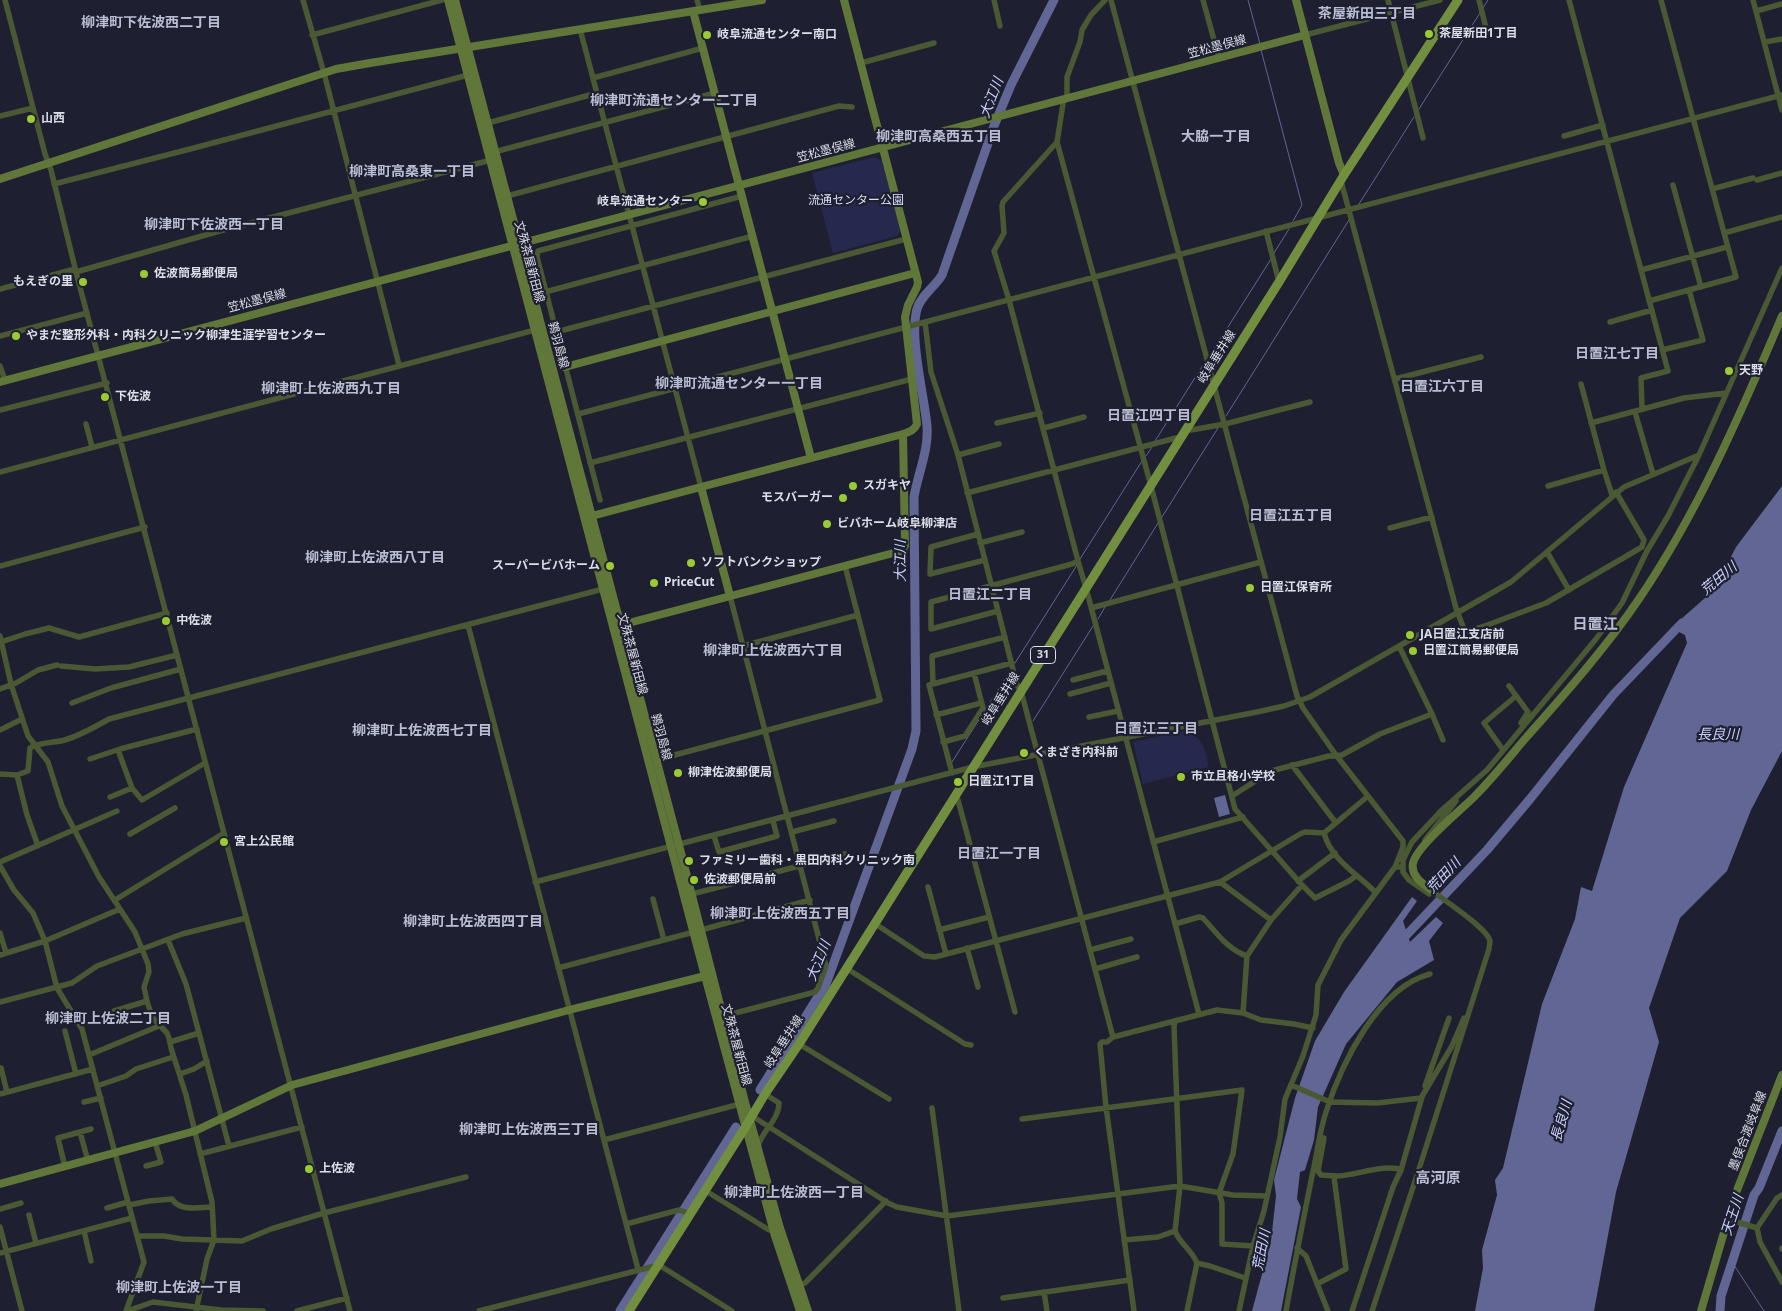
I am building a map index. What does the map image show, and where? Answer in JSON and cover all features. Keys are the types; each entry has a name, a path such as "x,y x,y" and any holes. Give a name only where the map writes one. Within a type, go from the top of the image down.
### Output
{"main road":[{"name":"岐阜垂井線","path":"629,1311 689,1213 706,1191 765,1094 799,1044 823,991 846,968 1214,386 1343,178 1458,0"}],"street":[{"path":"5,0 350,1311"},
{"path":"303,0 324,73 399,366"},
{"path":"312,35 442,0"},
{"name":"文殊茶屋新田線","path":"448,0 464,48 468,75 516,245 535,330 588,517 603,589 697,931"},
{"path":"455,0 464,48 488,124 507,196 516,245"},
{"path":"697,0 696,11 703,48 811,458"},
{"path":"0,179 324,73 370,63 762,0"},
{"path":"588,517 903,434 912,431 916,424 908,326 905,317 908,304 917,287 915,273 844,0"},
{"path":"994,0 1000,26"},
{"path":"1104,0 1091,15 1082,30 1080,42 1067,77 1057,142 1139,448 1151,486 1235,809 1315,898 1356,876"},
{"path":"1111,0 1300,702 1336,755 1403,841 1403,847 1394,867 1341,940 1328,969 1318,985 1313,1028 1293,1086 1286,1099 1264,1211 1253,1246 1238,1311"},
{"path":"1203,0 1219,58"},
{"path":"1296,0 1395,379 1465,632 1546,603 1642,547 1644,540 1614,493 1604,470 1581,384"},
{"path":"1388,0 1423,138"},
{"path":"1305,35 1440,0"},
{"path":"1479,0 1486,28"},
{"path":"1569,0 1668,370 1641,378 1642,409"},
{"path":"1649,301 1736,277 1661,0"},
{"path":"1753,0 1780,95 1782,110"},
{"path":"1756,11 1782,4"},
{"path":"580,29 676,388 826,966 823,991 724,1016"},
{"name":"笠松墨俣線","path":"3,381 1305,35"},
{"path":"1765,42 1782,39"},
{"path":"861,63 934,43"},
{"path":"593,78 703,48"},
{"path":"54,184 468,75"},
{"path":"488,124 597,93"},
{"path":"498,151 715,93"},
{"path":"578,414 1780,95"},
{"path":"507,196 727,138 839,106 852,107"},
{"path":"0,116 33,108"},
{"path":"1564,136 1603,126"},
{"path":"1057,142 1003,202 1004,233 995,248 995,254 1040,413 1110,683 1200,1014"},
{"path":"0,289 71,270 76,272 216,232 491,160"},
{"path":"1712,189 1782,173"},
{"path":"1674,184 1701,287"},
{"path":"600,500 545,292 537,257 538,251 742,196"},
{"path":"1724,233 1782,217"},
{"path":"1266,231 1279,282"},
{"path":"545,292 753,236"},
{"path":"556,332 906,238"},
{"name":"鶉羽島線","path":"516,245 588,517 621,625 656,760 675,846 692,894 697,931 708,975 724,1016 749,1121"},
{"path":"1641,270 1727,246"},
{"path":"1434,892 1429,894 1409,880 1402,867 1403,860 1417,835 1487,770 1596,639 1622,603 1647,551 1668,516 1699,455 1782,268"},
{"path":"565,367 915,273"},
{"path":"1662,350 1703,340 1689,290"},
{"path":"1610,322 1652,310"},
{"path":"0,336 87,313"},
{"path":"1372,1311 1420,1166 1490,941 1478,926 1417,878 1413,871 1413,863 1425,845 1474,796 1524,741 1599,652 1638,599 1683,526 1717,460 1782,316"},
{"path":"924,322 931,372 958,454 1017,685 1021,691 1113,1037"},
{"path":"0,472 535,330"},
{"path":"1395,379 1481,357"},
{"path":"0,366 3,381"},
{"path":"590,463 912,379"},
{"path":"0,410 107,383"},
{"path":"1591,423 1684,398 1726,393"},
{"path":"1186,429 1191,430 1225,424 1310,402"},
{"path":"1635,412 1653,474"},
{"path":"998,424 1040,413"},
{"path":"1044,428 1084,417"},
{"path":"86,424 92,447"},
{"path":"621,625 901,551 904,546 903,434"},
{"path":"967,493 1180,438"},
{"path":"958,454 999,444"},
{"path":"535,882 973,767 1300,702 1511,582 1614,493 1632,482 1699,455"},
{"path":"1548,486 1604,470"},
{"path":"1390,528 1432,517"},
{"path":"0,566 145,528"},
{"path":"980,543 1022,532"},
{"path":"978,534 931,547 930,574 985,560"},
{"path":"1547,552 1569,590"},
{"path":"998,611 931,629 931,602 1078,561"},
{"path":"1091,608 1261,562"},
{"path":"656,760 880,700 844,566"},
{"path":"0,774 17,775 28,771 30,748 34,745 64,740 109,719 603,589"},
{"path":"167,613 79,637 49,628 1,639 11,684 28,736 51,768 62,806 99,877 136,932 148,964 149,972 144,988 147,1001 152,1017 167,1033 170,1042 195,1131 212,1207 214,1240 207,1259 196,1309"},
{"path":"743,646 858,615"},
{"path":"468,625 626,1224 641,1269"},
{"path":"933,684 932,656 1005,637"},
{"path":"1399,646 1443,740"},
{"path":"0,689 38,670 59,666 95,669 129,668 178,655"},
{"path":"952,774 929,685 1012,663"},
{"path":"72,704 111,688 181,669"},
{"path":"1073,680 1107,671"},
{"path":"943,742 965,736 983,708 974,673"},
{"path":"1070,694 1110,683"},
{"path":"1509,686 1528,712 1520,725 1520,730"},
{"path":"1503,750 1484,723 1516,696"},
{"path":"936,715 981,703"},
{"path":"1090,717 1118,711"},
{"path":"1232,796 1271,771 1342,755 1380,734 1432,714"},
{"path":"0,730 22,719"},
{"path":"90,760 118,750 197,729"},
{"path":"118,750 132,788 142,800 205,763"},
{"path":"1292,765 1336,823"},
{"path":"17,775 27,815 38,846"},
{"path":"110,797 132,788"},
{"path":"1425,845 1423,842 1462,793"},
{"path":"956,796 1015,1012"},
{"path":"874,923 924,956 935,957 1220,882 1305,832 1324,833 1368,796"},
{"path":"130,834 175,808"},
{"path":"117,811 0,864 14,890 33,913 45,941 57,988 82,1029 144,1262 126,1311"},
{"path":"1153,842 1243,817"},
{"path":"714,836 719,852 777,836 773,821"},
{"path":"792,832 834,821"},
{"path":"115,900 224,833"},
{"path":"1324,833 1335,853 1356,876 1376,892"},
{"path":"1243,1013 1247,956 1271,920 1300,883 1335,853"},
{"path":"692,894 845,854"},
{"path":"1394,867 1402,867"},
{"path":"1220,882 1271,920"},
{"path":"928,887 946,954"},
{"path":"653,899 664,940"},
{"path":"558,968 810,900"},
{"path":"0,933 3,954 45,941 120,910"},
{"path":"939,930 989,917"},
{"path":"0,1002 72,983 98,966 182,934 246,918"},
{"path":"1175,924 1203,918 1228,945 1238,953 1247,956"},
{"path":"1090,950 1131,939"},
{"path":"168,940 186,984 229,1146"},
{"path":"967,948 978,987"},
{"path":"1096,969 1137,957"},
{"path":"846,968 968,1045"},
{"path":"1286,1311 1322,1127 1329,1101 1349,1055 1362,1032 1399,990 1419,977 1430,974"},
{"path":"0,1184 195,1131 292,1085 569,1010 708,975"},
{"name":"文殊茶屋新田線","path":"708,975 740,1104 749,1121 758,1147 780,1228 808,1311"},
{"path":"114,1011 147,1001"},
{"path":"1134,1311 1106,1107 1100,1044 1107,1042 1113,1037 1217,1010 1243,1013 1261,1020 1313,1028"},
{"path":"1421,1098 1452,1046 1469,1012"},
{"path":"1352,1311 1393,1187 1401,1170 1421,1098 1449,1018"},
{"path":"1175,1021 1180,1186 1175,1231 1197,1263 1187,1311"},
{"path":"89,1055 159,1026"},
{"path":"65,1031 76,1074"},
{"path":"170,1042 199,1033"},
{"path":"799,1044 889,1099"},
{"path":"97,1086 126,1076 136,1069 173,1057"},
{"path":"180,1074 194,1070 207,1061"},
{"path":"0,1068 7,1092"},
{"path":"0,1094 93,1069"},
{"name":"墨俣合渡岐阜線","path":"1701,1311 1727,1219 1782,1075"},
{"path":"1293,1086 1329,1101 1377,1103 1421,1098"},
{"path":"1022,1119 1242,1090 1233,1154 1220,1193 1222,1203 1222,1244 1253,1246"},
{"path":"758,1147 760,1139 777,1113 779,1103 765,1094"},
{"path":"84,1102 100,1098"},
{"path":"604,1140 740,1104"},
{"path":"932,1108 959,1311"},
{"path":"749,1121 769,1127 888,1203 897,1207 947,1216 1180,1186 1233,1195 1267,1196"},
{"name":"文殊茶屋新田線","path":"749,1121 774,1229 800,1311"},
{"path":"200,1154 302,1127"},
{"path":"1322,1127 1324,1138 1318,1171 1321,1175 1334,1176 1385,1168 1398,1168 1401,1170"},
{"path":"64,1167 58,1138 91,1129"},
{"path":"80,1132 88,1161"},
{"path":"146,1166 161,1162 155,1142"},
{"path":"1317,1284 1346,1269 1334,1176"},
{"path":"137,1236 242,1241 270,1228 324,1212 466,1177"},
{"path":"706,1191 768,1230 774,1229"},
{"path":"1755,1228 1777,1198 1782,1195"},
{"path":"107,1208 128,1203 172,1199 179,1206 186,1208 212,1207"},
{"path":"0,1209 21,1203"},
{"path":"799,1285 805,1284 888,1203"},
{"path":"626,1224 679,1210 689,1213"},
{"path":"29,1215 36,1243"},
{"path":"3,1252 132,1218"},
{"path":"1727,1219 1755,1228"},
{"path":"0,1227 3,1252 22,1311"},
{"path":"1755,1228 1760,1242 1782,1282"},
{"path":"84,1231 91,1261"},
{"path":"1124,1240 1158,1237 1175,1231"},
{"path":"1298,1248 1306,1256 1328,1311"},
{"path":"1197,1263 1245,1278"},
{"path":"480,1311 656,1265 732,1311"},
{"path":"1003,1298 1130,1280"},
{"path":"1044,1292 1047,1311"},
{"path":"297,1311 347,1298"},
{"path":"126,1311 153,1302 196,1309 263,1311"}],"green space":[{"name":"流通センター公園","path":"875,157 882,161 901,230 897,236 833,253 812,173"},
{"path":"1188,730 1197,737 1203,746 1207,756 1208,767 1143,784 1133,742"}],"water":[{"name":"長良川","path":"1782,486 1782,751 1751,810 1727,871 1680,918 1649,1008 1659,1042 1616,1192 1594,1311 1475,1311 1483,1268 1482,1250 1497,1195 1495,1180 1503,1168 1542,1004 1575,919 1581,887 1592,891 1624,787 1687,643 1685,635 1671,628 1714,590 1736,547"},
{"path":"1225,795 1230,814 1219,817 1214,798"},
{"path":"1412,897 1417,901 1403,921 1410,942 1436,917 1443,923 1429,941 1434,960 1397,982 1346,1044 1318,1107 1314,1140 1305,1170 1300,1172 1297,1199 1301,1207 1281,1311 1252,1311 1271,1241 1276,1196 1274,1180 1295,1098 1315,1041 1344,992"}],"waterway":[{"name":"大江川","path":"760,1090 826,984 912,749 916,731 914,497 925,453 927,435 916,350 915,321 917,309 922,299 942,275 994,126 1011,85 1054,0"},
{"path":"1248,0 1260,44"},
{"path":"1483,8 1488,0"},
{"path":"1419,109 1480,13"},
{"path":"1261,50 1302,205 1293,221"},
{"path":"1359,204 1414,117"},
{"path":"1226,416 1349,220"},
{"path":"1274,253 1289,229"},
{"path":"1209,357 1271,259"},
{"path":"1155,441 1205,362"},
{"path":"1162,517 1218,428"},
{"path":"1146,456 1152,447"},
{"path":"1080,559 1142,461"},
{"path":"1110,600 1158,523"},
{"path":"1015,663 1077,565"},
{"path":"1098,619 1105,607"},
{"name":"荒田川","path":"1399,943 1487,850 1613,695 1682,623"},
{"path":"1033,721 1093,626"},
{"path":"952,762 1010,671"},
{"name":"大江川","path":"620,1311 736,1127"},
{"name":"天王川","path":"1720,1311 1721,1296 1754,1195 1759,1188 1782,1131"},
{"path":"1732,1262 1764,1311"}],"place":[{"name":"茶屋新田1丁目","path":"1429,34"},
{"name":"岐阜流通センター南口","path":"707,35"},
{"name":"山西","path":"31,119"},
{"name":"岐阜流通センター","path":"703,202"},
{"name":"佐波簡易郵便局","path":"144,274"},
{"name":"もえぎの里","path":"83,282"},
{"name":"やまだ整形外科・内科クリニック柳津生涯学習センター","path":"16,336"},
{"name":"天野","path":"1729,371"},
{"name":"下佐波","path":"105,397"},
{"name":"スガキヤ","path":"853,486"},
{"name":"モスバーガー","path":"843,498"},
{"name":"ビバホーム岐阜柳津店","path":"827,524"},
{"name":"ソフトバンクショップ","path":"691,563"},
{"name":"スーパービバホーム","path":"610,566"},
{"name":"PriceCut","path":"654,583"},
{"name":"日置江保育所","path":"1250,588"},
{"name":"中佐波","path":"166,621"},
{"name":"JA日置江支店前","path":"1410,635"},
{"name":"日置江簡易郵便局","path":"1413,651"},
{"name":"くまざき内科前","path":"1024,753"},
{"name":"柳津佐波郵便局","path":"678,773"},
{"name":"市立且格小学校","path":"1181,777"},
{"name":"日置江1丁目","path":"958,782"},
{"name":"宮上公民館","path":"224,842"},
{"name":"ファミリー歯科・黒田内科クリニック南","path":"689,861"},
{"name":"佐波郵便局前","path":"694,880"},
{"name":"上佐波","path":"309,1169"}],"district":[{"name":"茶屋新田三丁目","path":"1367,14"},
{"name":"柳津町下佐波西二丁目","path":"151,23"},
{"name":"柳津町流通センター二丁目","path":"674,101"},
{"name":"柳津町高桑西五丁目","path":"939,137"},
{"name":"大脇一丁目","path":"1216,137"},
{"name":"柳津町高桑東一丁目","path":"412,172"},
{"name":"柳津町下佐波西一丁目","path":"214,225"},
{"name":"日置江七丁目","path":"1617,354"},
{"name":"柳津町流通センター一丁目","path":"739,384"},
{"name":"日置江六丁目","path":"1442,387"},
{"name":"柳津町上佐波西九丁目","path":"331,389"},
{"name":"日置江四丁目","path":"1149,416"},
{"name":"日置江五丁目","path":"1291,516"},
{"name":"柳津町上佐波西八丁目","path":"375,558"},
{"name":"日置江二丁目","path":"990,595"},
{"name":"日置江","path":"1595,625"},
{"name":"柳津町上佐波西六丁目","path":"773,651"},
{"name":"日置江三丁目","path":"1156,729"},
{"name":"柳津町上佐波西七丁目","path":"422,731"},
{"name":"日置江一丁目","path":"999,854"},
{"name":"柳津町上佐波西五丁目","path":"780,914"},
{"name":"柳津町上佐波西四丁目","path":"473,922"},
{"name":"柳津町上佐波二丁目","path":"108,1019"},
{"name":"柳津町上佐波西三丁目","path":"529,1130"},
{"name":"高河原","path":"1438,1179"},
{"name":"柳津町上佐波西一丁目","path":"794,1193"},
{"name":"柳津町上佐波一丁目","path":"179,1288"}]}
